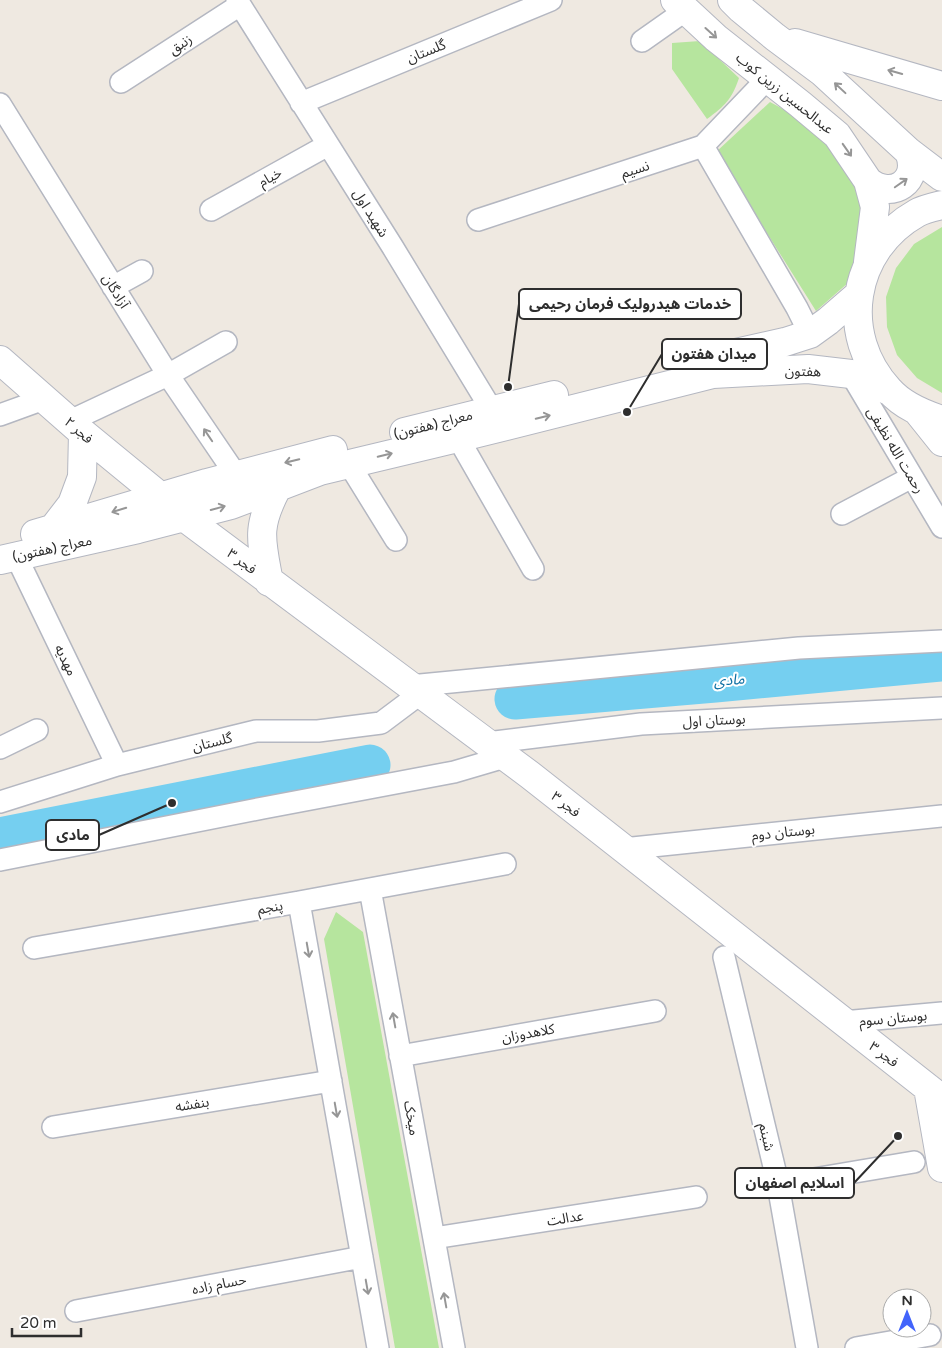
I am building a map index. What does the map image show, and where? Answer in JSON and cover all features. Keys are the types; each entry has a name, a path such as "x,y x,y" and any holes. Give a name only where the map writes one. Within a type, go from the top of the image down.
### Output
{"main road":[{"path":"732,0 741,10 822,72 909,152 942,178"},
{"name":"عبدالحسین زرین کوب","path":"681,5 716,38 837,135 868,181 875,207 868,262"},
{"path":"775,37 942,86"},
{"path":"868,181 883,189 899,187 910,176 912,160 909,152"},
{"path":"942,205 917,213 889,233 868,262 858,295 858,330 869,363 889,391 930,416 942,442"},
{"name":"معراج (هفتون)","path":"5,553 138,529 184,518 231,505 320,471 458,438 497,418 810,334 858,295"},
{"name":"فجر ۲","path":"0,360 76,427 161,496 184,518"},
{"name":"هفتون","path":"713,374 808,369 851,374 889,391"},
{"name":"معراج (هفتون)","path":"5,553 52,530 236,475 497,418 713,374"},
{"path":"52,530 72,504 82,477 76,427"},
{"path":"269,582 261,534 268,506 278,488"},
{"name":"فجر ۳","path":"184,518 496,750 935,1093"},
{"path":"935,1093 942,1168"}],"street":[{"name":"گلستان","path":"301,103 551,0"},
{"name":"شهید اول","path":"238,3 497,418"},
{"name":"زنبق","path":"121,82 238,3"},
{"path":"642,41 681,5"},
{"name":"نسیم","path":"478,220 703,146 768,78"},
{"name":"آزادگان","path":"0,104 168,375 236,475"},
{"name":"خیام","path":"212,210 328,145"},
{"path":"703,146 797,308 810,334"},
{"path":"113,287 142,271"},
{"path":"76,427 226,342"},
{"name":"رحمت الله نظیفی","path":"851,374 942,527"},
{"path":"0,415 44,399"},
{"path":"458,438 533,569"},
{"path":"349,464 396,540"},
{"path":"842,514 912,477"},
{"name":"مهدیه","path":"5,553 117,765"},
{"path":"416,690 799,648 942,641"},
{"name":"گلستان","path":"0,802 117,765 256,731 318,731 380,723 416,690"},
{"name":"بوستان اول","path":"0,860 454,772 496,750 641,724 942,708"},
{"path":"0,748 37,730"},
{"name":"بوستان دوم","path":"623,849 942,816"},
{"name":"پنجم","path":"34,948 505,864"},
{"name":"میخک","path":"370,889 454,1348"},
{"path":"299,902 378,1348"},
{"name":"شبنم","path":"724,956 778,1185 807,1348"},
{"name":"کلاهدوزان","path":"400,1056 655,1011"},
{"name":"بوستان سوم","path":"843,1022 942,1013"},
{"name":"بنفشه","path":"53,1127 331,1081"},
{"path":"778,1185 914,1162"},
{"name":"عدالت","path":"434,1238 696,1197"},
{"name":"حسام زاده","path":"76,1311 362,1257"},
{"path":"856,1348 913,1338"}],"green space":[{"path":"700,41 739,78 727,102 707,119 672,69 672,43"},
{"path":"770,102 833,136 866,185 857,275 816,311 716,152"},
{"path":"942,227 942,393 917,378 897,355 887,327 886,297 896,268 914,244"},
{"path":"336,912 363,932 439,1348 395,1348 324,939"}],"waterway":[{"name":"مادی","path":"515,699 942,661"},
{"name":"مادی","path":"0,838 370,765"}],"place":[{"name":"خدمات هیدرولیک فرمان رحیمی","path":"508,387"},
{"name":"میدان هفتون","path":"627,412"},
{"name":"مادی","path":"172,803"},
{"name":"اسلایم اصفهان","path":"898,1136"}]}
